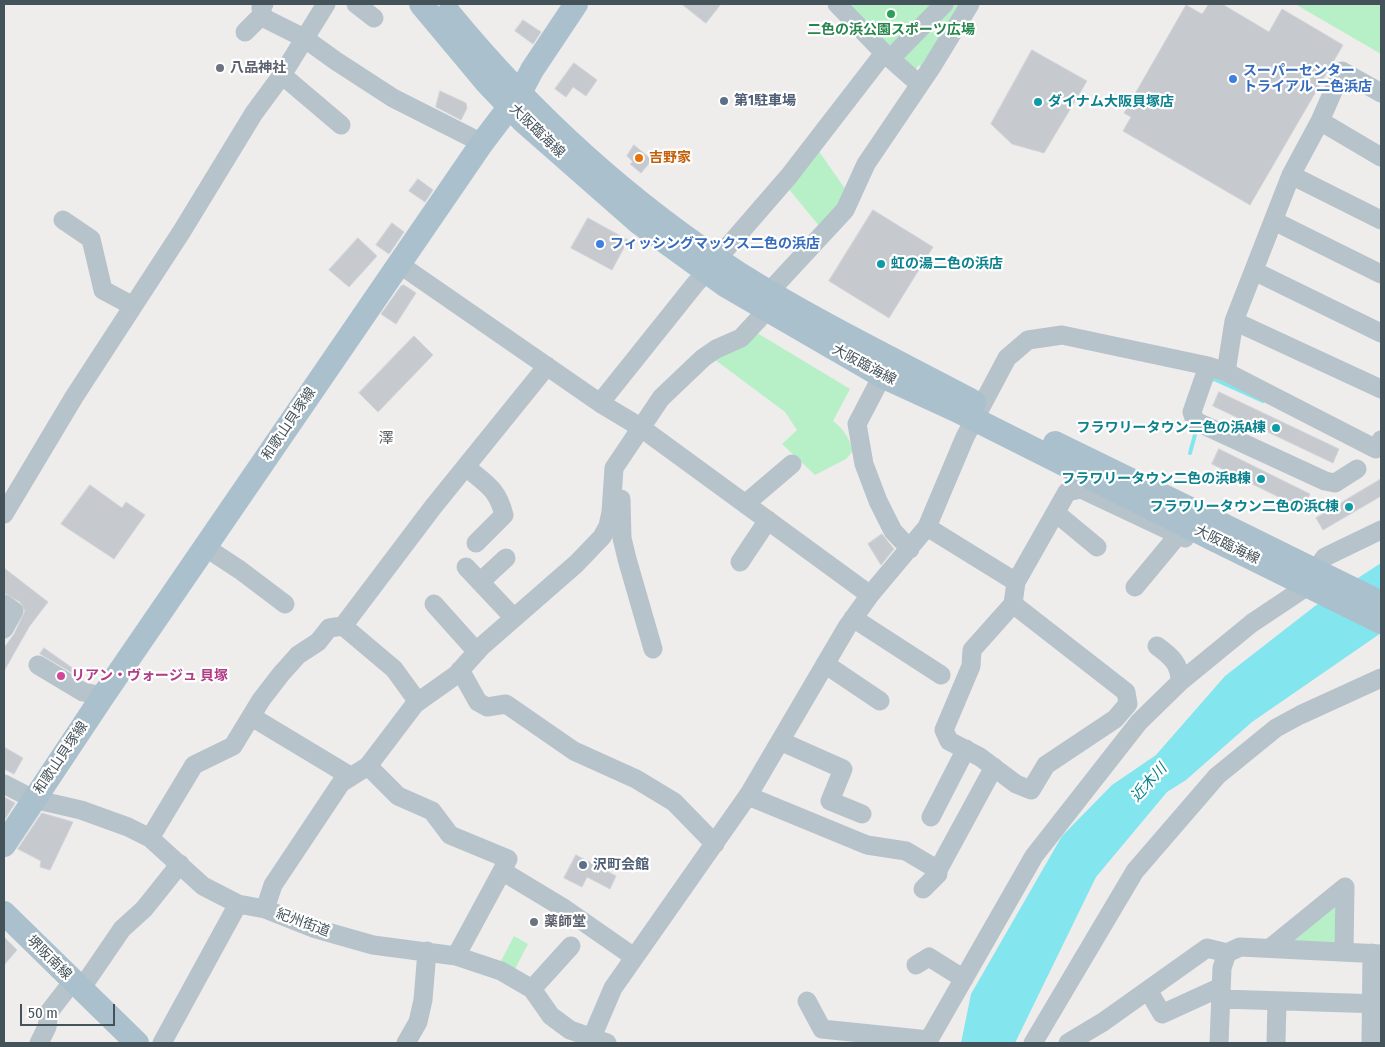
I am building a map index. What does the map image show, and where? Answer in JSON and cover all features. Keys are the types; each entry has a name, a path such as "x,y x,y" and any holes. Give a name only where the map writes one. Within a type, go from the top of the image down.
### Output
{"main road":[{"name":"大阪臨海線","path":"421,4 487,83 515,99"},
{"name":"大阪臨海線","path":"442,4 515,99 530,127 638,222 714,266 725,285 768,300 885,358 978,413 1219,532 1381,603"},
{"name":"和歌山貝塚線","path":"4,845 33,799 205,547 482,143 515,99 576,4"},
{"name":"大阪臨海線","path":"768,300 882,376 978,413"},
{"name":"大阪臨海線","path":"1219,532 1381,622"},
{"name":"堺阪南線","path":"4,913 137,1043"}],"street":[{"path":"4,514 74,397 254,113 282,75 326,4"},
{"path":"356,4 374,18"},
{"path":"837,4 920,84"},
{"path":"600,403 696,284 714,266 724,251 888,55 944,4"},
{"path":"265,909 273,885 341,783 368,766 418,702 460,670 514,618 576,564 602,537 608,526 614,468 640,427 661,398 686,372 716,349 741,338 768,300 844,210 866,164 920,84 970,4"},
{"path":"264,9 264,18 304,38 393,98 482,143"},
{"path":"245,32 264,9"},
{"path":"1226,372 1234,321 1292,175 1320,121 1342,71 1381,93"},
{"path":"282,75 341,124"},
{"path":"1320,121 1381,157"},
{"path":"1292,175 1381,220"},
{"path":"63,220 91,239 103,290 133,306"},
{"path":"1274,221 1381,274"},
{"path":"399,264 600,403 640,427 870,594"},
{"path":"1254,271 1381,333"},
{"path":"1234,321 1381,389"},
{"path":"601,1041 613,988 748,796 853,618 870,594 927,527 978,413 1007,358 1028,340 1062,335 1208,366 1226,372 1376,449 1381,440"},
{"path":"150,838 194,766 233,746 261,700 289,665 318,642 329,628 343,626 466,466 548,366"},
{"path":"1208,366 1192,412 1195,421 1325,481 1335,483 1357,469"},
{"path":"882,376 858,424 864,464 878,501 893,531 910,549"},
{"path":"746,504 792,464"},
{"path":"466,466 494,490 499,498 504,515 476,542"},
{"path":"612,488 622,500 622,538 648,648"},
{"path":"1013,604 1126,692 1128,704 1115,718 1046,765 1031,790 1016,784 966,749 949,741 944,730 971,666 972,650 1013,604 1016,582 1067,492 1081,489 1300,591"},
{"path":"1056,513 1097,547"},
{"path":"740,562 768,520"},
{"path":"927,527 1016,582"},
{"path":"807,1000 822,1029 928,1042 1034,856 1139,722 1180,682 1252,624 1300,591 1324,557 1381,530"},
{"path":"1135,587 1178,534"},
{"path":"205,547 240,570 285,604"},
{"path":"480,582 506,558"},
{"path":"466,567 514,618"},
{"path":"4,604 14,611 4,629"},
{"path":"434,604 477,652"},
{"path":"853,618 942,675"},
{"path":"343,626 394,669 418,702"},
{"path":"1157,646 1174,659 1180,670 1180,682"},
{"path":"825,664 880,701"},
{"path":"38,665 83,692 103,696"},
{"path":"460,670 478,702 487,706 506,704 574,751 636,779 674,802 715,844"},
{"path":"1033,1043 1135,871 1217,776 1276,728 1381,678"},
{"path":"252,717 350,776"},
{"path":"780,742 843,769 830,801 862,814"},
{"path":"931,818 966,749"},
{"path":"368,766 398,796 432,812 450,835 508,859 456,956"},
{"path":"923,889 938,874 938,870 994,767"},
{"name":"紀州街道","path":"4,784 33,799 81,810 128,827 150,838 203,886 238,904 265,909 313,928 373,946 456,956 502,971 532,989 551,1016 570,1030 601,1041"},
{"path":"748,796 866,846 906,851 938,870"},
{"path":"39,1043 47,1027 49,1012 77,985 122,929 144,909 180,864"},
{"path":"502,872 565,910 634,957"},
{"path":"1270,948 1345,887 1344,952"},
{"path":"162,1043 238,904"},
{"path":"532,989 571,946"},
{"path":"1068,1043 1103,1022 1207,948 1227,953 1240,947 1377,954 1376,1004 1371,1043"},
{"path":"406,1043 420,1014 427,951"},
{"path":"1220,1043 1222,968 1227,953"},
{"path":"916,965 929,957 964,979"},
{"path":"1148,990 1162,1014 1221,993 1277,1001 1376,1004"},
{"path":"1276,1043 1277,1001"}],"green space":[{"path":"848,4 963,4 922,68 919,65 914,71"},
{"path":"1295,4 1381,4 1381,54"},
{"path":"818,150 848,193 820,227 788,188"},
{"path":"754,331 850,389 833,421 848,438 853,451 846,459 815,475 782,444 797,430 785,412 714,359"},
{"path":"1342,894 1342,945 1280,944"},
{"path":"514,936 528,944 515,969 500,963"}],"water":[{"name":"近木川","path":"1381,563 1381,633 1252,722 1186,780 1167,792 1096,877 1015,1043 961,1043 971,994 1062,836 1112,785 1156,755 1225,676 1315,606"}],"building":[{"path":"682,4 721,4 706,23"},
{"name":"スーパーセンター トライアル 二色浜店","path":"1209,4 1222,4 1269,32 1282,9 1343,45 1250,205 1123,131 1131,117 1124,113 1186,5 1202,14"},
{"path":"523,20 541,32 533,44 515,31"},
{"name":"ダイナム大阪貝塚店","path":"1032,50 1087,81 1044,153 1012,144 991,124"},
{"path":"574,63 597,80 586,96 573,87 566,97 555,89"},
{"path":"440,91 466,103 467,108 461,120 436,107"},
{"name":"吉野家","path":"634,145 652,160 641,173 630,164 633,162 627,156"},
{"path":"418,179 433,190 425,202 409,191"},
{"name":"虹の湯二色の浜店","path":"873,210 933,247 889,318 829,281"},
{"name":"フィッシングマックス二色の浜店","path":"588,218 628,240 612,270 571,248"},
{"path":"392,223 404,232 389,254 376,245"},
{"path":"358,238 377,256 349,287 329,270"},
{"path":"404,285 416,293 396,324 381,314 401,286"},
{"path":"414,336 433,355 378,412 359,393"},
{"name":"フラワリータウン二色の浜A棟","path":"1219,392 1339,449 1333,463 1213,406"},
{"name":"フラワリータウン二色の浜B棟","path":"1219,449 1310,494 1303,509 1212,464"},
{"name":"フラワリータウン二色の浜C棟","path":"1381,479 1381,496 1323,530 1316,518"},
{"path":"90,485 122,508 126,502 145,515 114,559 61,524"},
{"path":"882,534 894,549 881,565 868,544"},
{"path":"4,568 48,602 29,627 4,671 4,648 14,634 25,611 20,602 4,593"},
{"path":"44,648 81,674 79,677 40,654"},
{"path":"4,747 23,758 14,774 4,769"},
{"path":"4,797 15,803 4,821"},
{"path":"42,813 73,822 50,870 40,867 41,861 18,849"},
{"name":"沢町会館","path":"576,855 616,876 610,889 587,877 582,887 564,878"},
{"path":"4,937 17,950 4,965"}],"waterway":[{"path":"1210,381 1214,379 1263,401"},
{"path":"1190,453 1196,431"}],"place":[{"name":"二色の浜公園スポーツ広場","path":"891,14"},
{"name":"八品神社","path":"220,68"},
{"name":"スーパーセンター トライアル 二色浜店","path":"1233,79"},
{"name":"第1駐車場","path":"724,101"},
{"name":"ダイナム大阪貝塚店","path":"1038,102"},
{"name":"吉野家","path":"639,158"},
{"name":"フィッシングマックス二色の浜店","path":"600,244"},
{"name":"虹の湯二色の浜店","path":"881,264"},
{"name":"フラワリータウン二色の浜A棟","path":"1276,428"},
{"name":"フラワリータウン二色の浜B棟","path":"1261,479"},
{"name":"フラワリータウン二色の浜C棟","path":"1349,507"},
{"name":"リアン・ヴォージュ 貝塚","path":"61,676"},
{"name":"沢町会館","path":"583,865"},
{"name":"薬師堂","path":"534,922"}],"district":[{"name":"澤","path":"386,439"}]}
